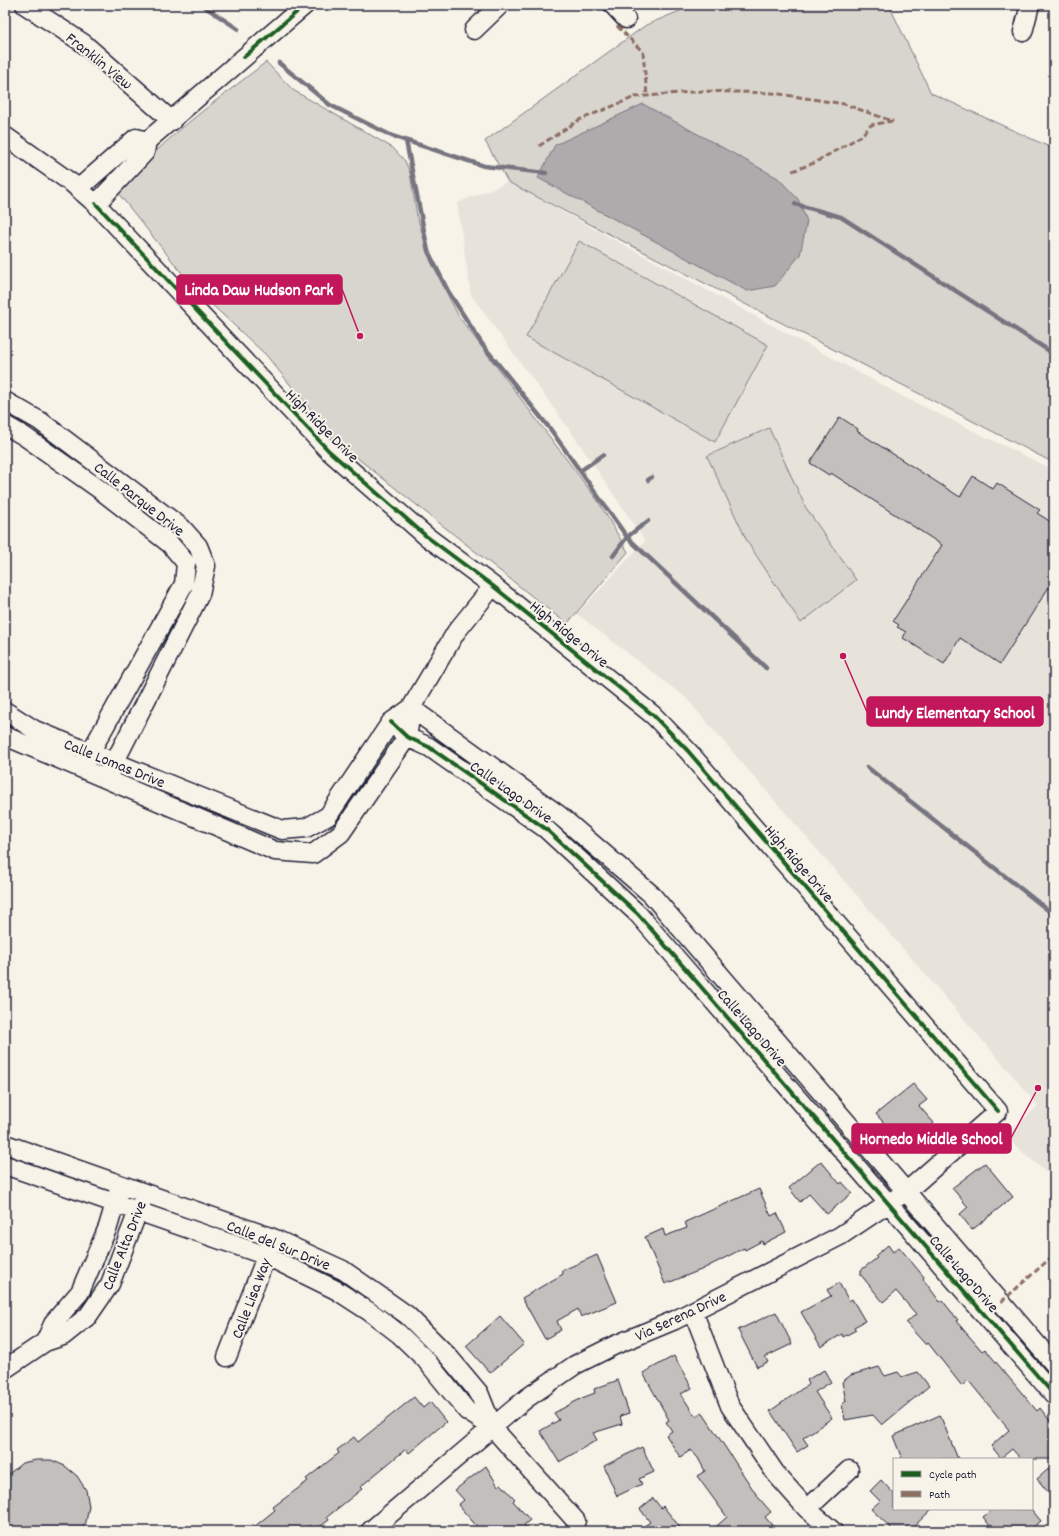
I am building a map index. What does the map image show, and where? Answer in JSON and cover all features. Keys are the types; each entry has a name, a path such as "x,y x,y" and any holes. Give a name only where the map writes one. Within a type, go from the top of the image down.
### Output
{"street":[{"name":"Franklin View","path":"25,5 83,43 172,121"},
{"path":"96,204 145,152 147,141 305,5"},
{"path":"474,30 500,5"},
{"path":"614,5 626,19"},
{"path":"1023,32 1030,5"},
{"name":"High Ridge Drive","path":"5,136 78,189 96,204 329,451 426,536 493,586 653,715 688,751 998,1110"},
{"path":"78,189 136,138 147,141"},
{"name":"Calle Parque Drive","path":"5,401 40,421 182,528 198,546 206,566 200,594 105,780"},
{"name":"Calle Parque Drive","path":"5,425 24,436 99,489 170,544 186,563"},
{"path":"81,770 184,584 186,563 202,556"},
{"name":"Calle Lomas Drive","path":"5,736 81,770 274,851 313,854 341,833 407,737 411,708 456,632 493,586"},
{"name":"Calle Lomas Drive","path":"5,711 35,730 282,830 306,828 328,816 391,722 411,708"},
{"name":"Calle Lago Drive","path":"411,708 559,815 651,894 1054,1364"},
{"name":"Calle Lago Drive","path":"391,722 407,737 429,747 546,829 638,914 1054,1395"},
{"path":"221,829 228,808"},
{"path":"306,828 313,854"},
{"path":"584,864 598,848"},
{"name":"Calle Lago Drive","path":"744,1035 761,1021"},
{"name":"Via Serena Drive","path":"370,1531 527,1398 575,1365 615,1345 693,1311 840,1236 907,1192 998,1110"},
{"name":"Calle del Sur Drive","path":"5,1144 273,1238 343,1270 407,1315 448,1356 479,1393 493,1428"},
{"name":"Calle del Sur Drive","path":"5,1165 267,1256 330,1287 373,1314 398,1334 425,1360 467,1411 493,1428 576,1521"},
{"name":"Calle Alta Drive","path":"45,1342 54,1322 80,1292 96,1260 108,1227 120,1185"},
{"name":"Calle Alta Drive","path":"5,1369 45,1342 63,1336 88,1316 110,1284 144,1193"},
{"name":"Calle Lisa Way","path":"227,1357 273,1238"},
{"path":"72,1301 88,1316"},
{"path":"693,1311 730,1406 776,1474 807,1509 833,1531"},
{"path":"1014,1349 1030,1336"},
{"path":"807,1509 849,1470"}],"shaded area":[{"path":"694,5 889,5 931,93 1054,149 1054,463 508,182 485,141 646,25"},
{"path":"266,62 293,90 393,148 405,161 410,173 417,216 431,262 459,317 598,501 628,552 567,624 337,442 266,355 193,287 118,193 151,156 188,123"},
{"path":"643,104 778,178 798,199 807,221 800,255 775,286 747,291 538,178 555,145"},
{"path":"508,182 904,397 1054,470 1054,1169 1046,1172 1004,1136 1038,1106 1008,1070 686,698 577,614 645,541 574,436 471,295 457,203"},
{"path":"579,241 768,345 715,442 526,337"},
{"path":"769,428 806,508 856,580 801,623 748,543 707,456"}],"building":[{"path":"840,417 858,429 857,431 960,497 973,476 993,489 997,483 1040,510 1037,513 1054,524 1054,579 1000,664 960,638 944,664 903,638 906,632 897,627 899,625 893,621 942,545 831,473 829,475 810,463"},
{"path":"913,1084 927,1100 919,1106 934,1123 918,1136 914,1129 906,1135 903,1130 895,1136 876,1114"},
{"path":"821,1161 840,1184 842,1182 852,1193 827,1214 809,1194 800,1202 789,1188"},
{"path":"985,1163 1013,1197 972,1230 960,1214 968,1207 952,1188"},
{"path":"759,1189 771,1216 777,1213 786,1232 763,1244 762,1241 745,1250 744,1248 701,1270 665,1284 645,1237 663,1229 665,1236 687,1228 685,1222"},
{"path":"888,1245 893,1252 899,1247 924,1277 923,1279 940,1302 942,1300 958,1320 956,1321 982,1351 985,1349 1037,1411 1040,1408 1054,1426 1054,1459 1020,1458 1012,1449 1001,1458 991,1446 1009,1430 968,1380 962,1386 928,1343 926,1345 906,1323 916,1314 896,1291 883,1302 861,1275 861,1270 877,1258 875,1256"},
{"path":"597,1255 617,1302 581,1317 578,1309 557,1321 561,1330 545,1339 522,1298 563,1274 561,1271"},
{"path":"839,1283 849,1301 852,1299 865,1321 854,1327 856,1330 843,1337 842,1334 821,1347 801,1312 831,1296 827,1290"},
{"path":"776,1312 792,1344 765,1357 768,1362 757,1367 738,1330"},
{"path":"500,1316 524,1344 490,1373 466,1346"},
{"path":"674,1356 692,1388 681,1394 695,1416 702,1412 758,1497 771,1512 765,1517 777,1531 711,1531 727,1517 697,1476 705,1471 698,1458 691,1450 680,1457 666,1435 672,1431 666,1422 669,1420 643,1373"},
{"path":"879,1367 885,1376 898,1372 902,1377 918,1372 929,1386 882,1425 873,1415 845,1420 842,1405 846,1401 842,1382 851,1375"},
{"path":"824,1370 831,1382 815,1392 832,1418 803,1438 808,1445 797,1452 770,1411 809,1384 807,1380"},
{"path":"618,1380 629,1413 620,1416 622,1424 593,1433 597,1440 559,1462 540,1431 559,1420 554,1413 582,1398 595,1393 594,1389"},
{"path":"414,1397 423,1408 430,1402 446,1422 409,1453 406,1449 360,1487 362,1489 327,1517 329,1520 314,1531 310,1525 302,1531 249,1531 275,1510 273,1507 308,1481 306,1479 339,1453 337,1450 354,1437 358,1442"},
{"path":"940,1415 958,1458 902,1458 893,1436"},
{"path":"642,1447 654,1472 639,1479 642,1484 617,1496 604,1466"},
{"path":"36,1460 51,1460 65,1466 77,1476 86,1490 89,1506 86,1522 81,1531 5,1531 5,1477 22,1463"},
{"path":"1054,1464 1054,1499 1037,1479"},
{"path":"486,1466 498,1486 501,1484 515,1499 513,1501 530,1520 524,1525 530,1531 481,1531 458,1505 464,1500 455,1490"},
{"path":"881,1480 893,1493 893,1510 931,1510 909,1531 894,1531 871,1509 880,1501 870,1491"},
{"path":"653,1498 661,1508 663,1506 683,1531 637,1531 650,1522 640,1509"},
{"path":"992,1510 1032,1510 1041,1521 1028,1531 994,1531 983,1517"}],"waterway":[{"path":"202,5 238,29"},
{"path":"279,63 330,105 392,136 484,166 546,173"},
{"path":"406,141 428,251 448,291 482,344 551,430 627,537 766,668"},
{"path":"795,204 841,217 1054,354"},
{"path":"580,471 603,455"},
{"path":"648,480 652,477"},
{"path":"613,556 627,537 648,521"},
{"path":"867,767 1054,915"}],"marked path":[{"path":"617,26 643,52 647,95"},
{"path":"539,146 579,120 635,97 702,91 773,93 844,104 892,121 871,125 861,136 814,163 790,172"},
{"path":"1001,1302 1054,1255"}],"cycle path":[{"path":"244,57 305,5"},
{"path":"96,204 329,451 426,536 493,586 653,715 688,751 998,1111"},
{"path":"391,722 407,737 429,747 546,829 638,914 1054,1395"}],"place":[{"name":"Linda Daw Hudson Park","path":"360,336"},
{"name":"Lundy Elementary School","path":"843,656"},
{"name":"Hornedo Middle School","path":"1038,1088"}]}
